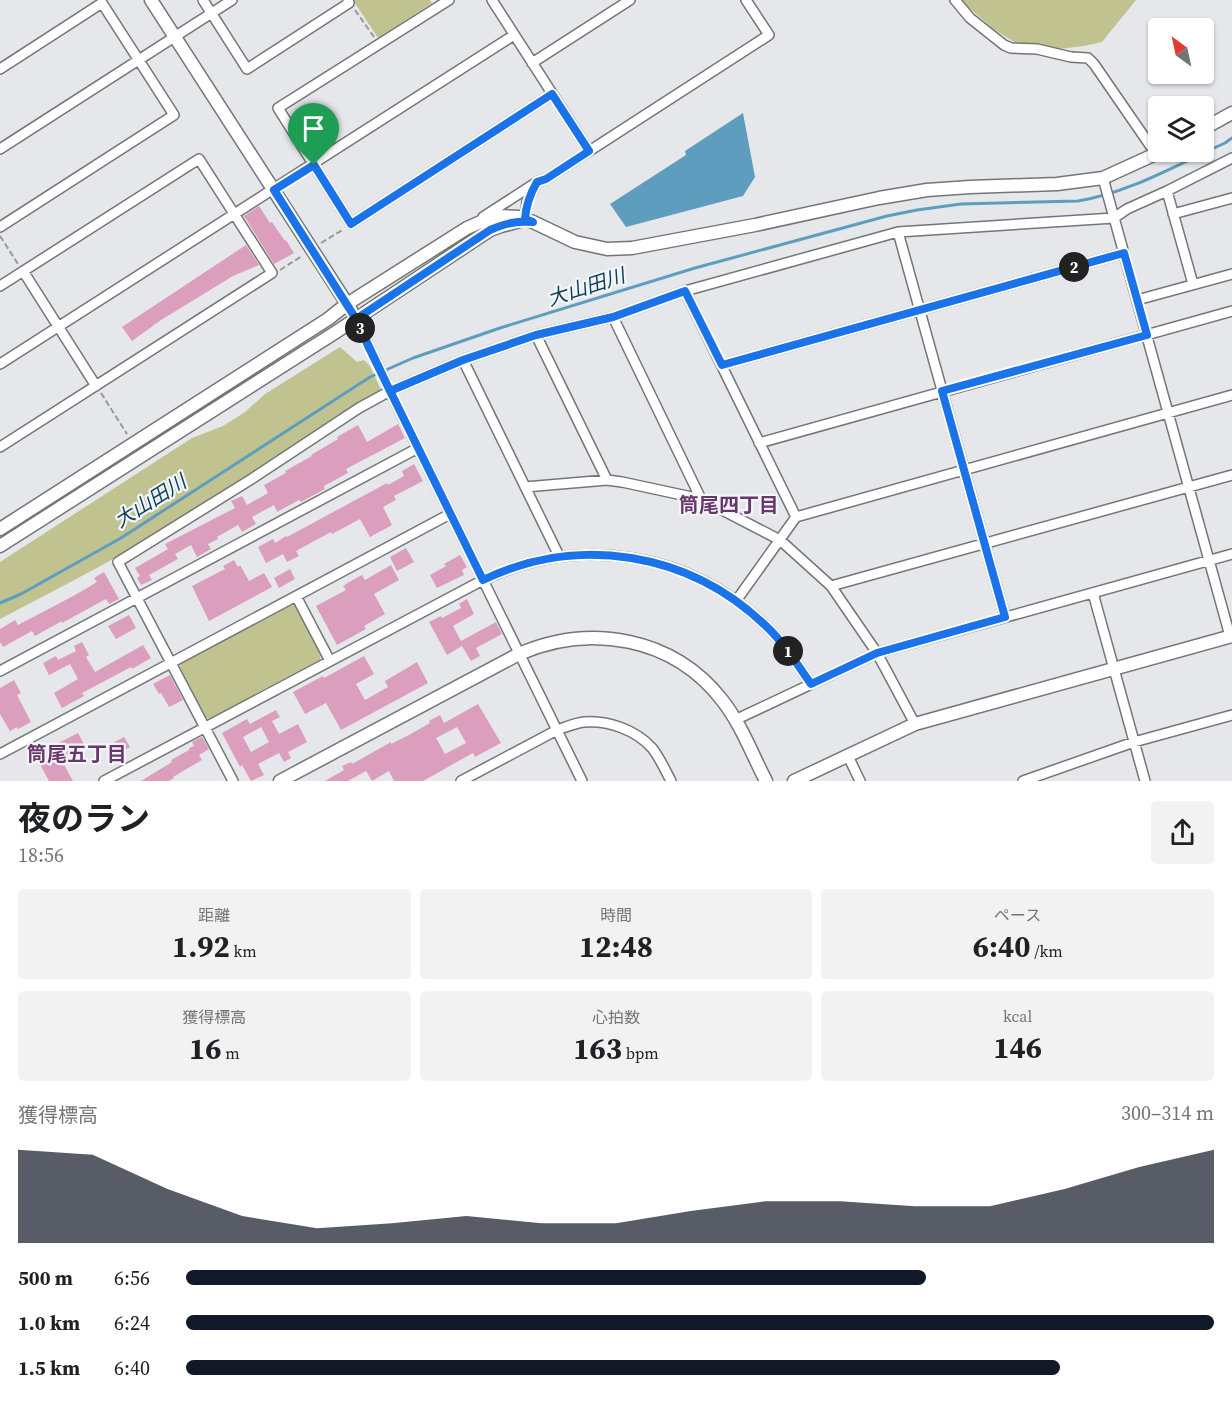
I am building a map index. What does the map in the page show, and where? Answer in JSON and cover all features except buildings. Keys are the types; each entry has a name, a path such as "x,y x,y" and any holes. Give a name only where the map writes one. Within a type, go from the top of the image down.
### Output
{"street":[{"path":"152,0 356,319 582,781"},
{"path":"203,0 247,69 349,1"},
{"path":"0,148 232,0"},
{"path":"448,0 278,108 351,224 552,94"},
{"path":"492,0 589,151"},
{"path":"532,63 630,0"},
{"path":"0,529 769,35 746,0"},
{"path":"955,0 970,18 1004,45 1011,48 1088,58 1148,139"},
{"path":"0,69 102,3 174,115 0,227"},
{"path":"0,364 514,35"},
{"path":"1214,123 1232,113"},
{"path":"467,228 498,216 519,217 575,242 607,249 632,248 927,190 1057,184 1103,178 1148,158"},
{"path":"233,781 118,562 250,480 329,427 390,391 463,360 536,335 613,317 685,291 898,232 1113,214 1167,191 1232,158"},
{"path":"0,286 199,159 272,273 0,447"},
{"path":"794,781 915,724 1231,636 1208,561 1103,178"},
{"path":"529,220 527,202 537,182"},
{"path":"1167,191 1193,284"},
{"path":"1173,214 1232,198"},
{"path":"0,546 356,319 490,230 517,221 529,220"},
{"path":"898,232 1005,617"},
{"path":"722,365 1124,253"},
{"path":"23,271 96,386"},
{"path":"1137,300 1232,274"},
{"path":"685,291 796,517"},
{"path":"759,443 1232,311"},
{"path":"613,317 701,499"},
{"path":"536,335 607,480"},
{"path":"463,360 559,556"},
{"path":"736,601 796,517 1232,395"},
{"path":"0,671 418,448"},
{"path":"831,586 1232,475"},
{"path":"525,487 607,480 701,499 780,540 831,586 877,653 915,724"},
{"path":"0,753 450,514"},
{"path":"735,720 877,653 1232,554"},
{"path":"104,781 496,573 559,556 616,556 660,564 699,579 736,601 754,615 775,635 811,684"},
{"path":"1093,593 1145,781"},
{"path":"296,596 330,661"},
{"path":"280,781 536,646 569,639 589,638 632,642 661,652 692,671 715,691 735,720 766,781"},
{"path":"1023,781 1134,742 1232,715"},
{"path":"461,781 557,730 584,722 607,724 627,730 644,741 651,747 671,781"},
{"path":"848,756 860,781"}],"path":[{"path":"349,1 379,44"},
{"path":"321,243 351,224"},
{"path":"0,236 23,271"},
{"path":"272,273 278,272 302,256"},
{"path":"96,386 128,435"}],"green space":[{"path":"353,0 430,0 432,3 378,38"},
{"path":"960,0 1136,0 1102,42 1059,49 1014,42 995,30"},
{"path":"340,347 357,362 364,360 370,366 381,390 161,531 0,619 0,562 192,438 223,426 245,412 265,394"},
{"path":"291,605 295,606 321,654 320,660 210,718 206,718 180,667 181,662"}],"water":[{"path":"743,113 755,177 743,196 626,227 610,204 686,155 685,151"}],"waterway":[{"name":"大山田川","path":"0,603 21,594 121,538 370,377 413,358 500,328 695,268 887,216 961,204 1078,201 1116,192 1153,177 1232,138"}],"district":[{"name":"筒尾四丁目","path":"729,505"},
{"name":"筒尾五丁目","path":"77,754"}],"route":[{"path":"314,165 274,190 356,319 370,350 483,580 523,564 559,556 616,556 666,565 716,588 754,615 775,635 811,684 877,653 1005,617 942,391 1147,335 1124,253 722,365 685,291 613,317 536,335 463,360 390,391 370,350 356,319 490,230 517,221 533,222 525,219 527,202 537,182 546,179 589,151 552,94 351,224 314,165"}]}
